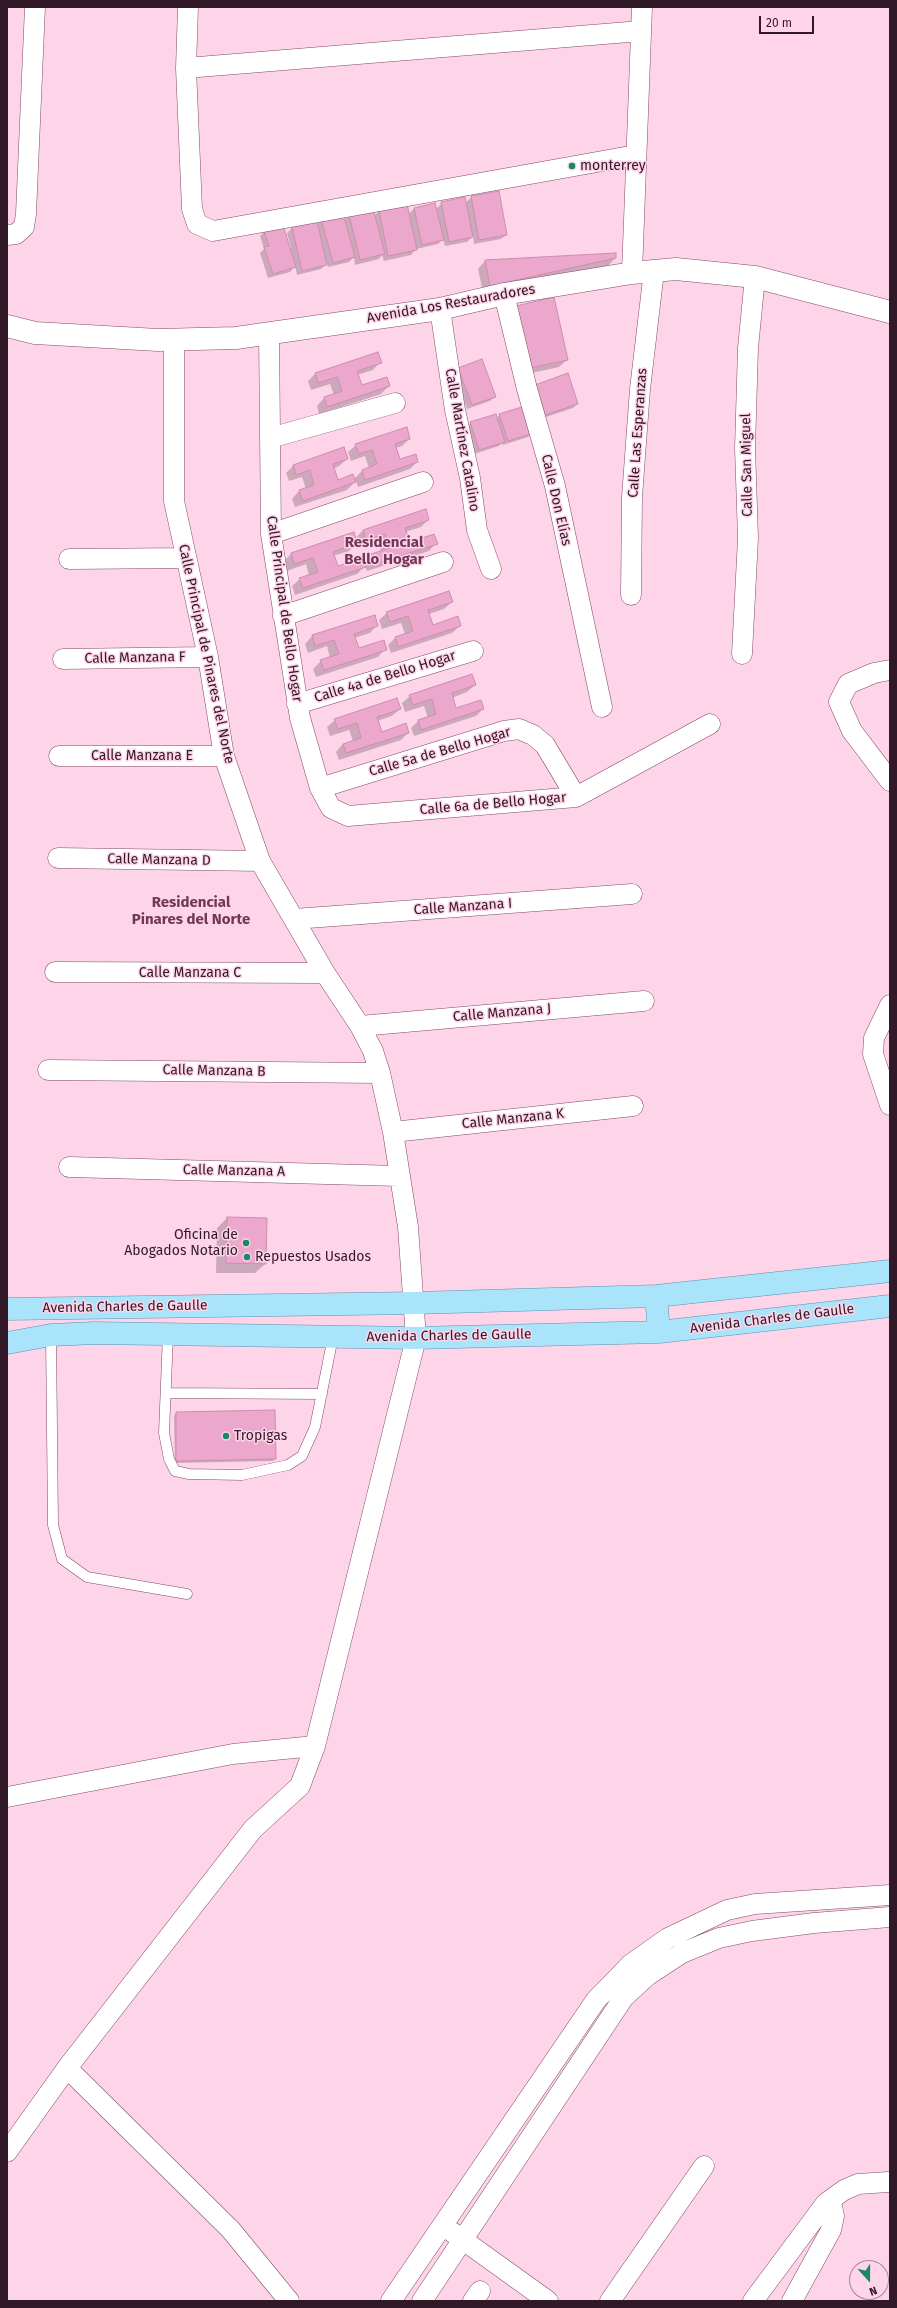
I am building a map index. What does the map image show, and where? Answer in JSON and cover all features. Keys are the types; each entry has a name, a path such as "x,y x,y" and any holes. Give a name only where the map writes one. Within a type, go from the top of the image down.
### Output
{"main road":[{"name":"Avenida Charles de Gaulle","path":"7,1309 415,1303 656,1296 890,1271"},
{"path":"656,1296 659,1332"},
{"name":"Avenida Charles de Gaulle","path":"7,1344 51,1335 168,1334 416,1338 659,1332 890,1306"}],"street":[{"path":"7,234 16,234 24,227 26,214 35,7"},
{"path":"188,7 186,68 192,209 197,224 213,231 636,155"},
{"path":"632,273 642,7"},
{"path":"186,68 641,31"},
{"name":"Avenida Los Restauradores","path":"7,326 35,332 174,339 236,338 440,309 504,294 632,273 676,270 755,277 890,312"},
{"name":"Calle Las Esperanzas","path":"631,595 632,497 640,389 654,271"},
{"name":"Calle San Miguel","path":"742,654 748,538 745,448 748,348 755,277"},
{"name":"Calle Don Elías","path":"504,294 527,390 555,486 602,707"},
{"name":"Calle Martínez Catalino","path":"440,309 455,410 470,478 477,530 491,569"},
{"name":"Calle Principal de Bello Hogar","path":"269,333 271,534 297,704 320,788 331,808"},
{"name":"Calle Principal de Pinares del Norte","path":"7,2152 67,2068 253,1829 300,1786 315,1746 416,1338 415,1303 408,1227 393,1132 380,1073 372,1051 360,1026 325,974 260,861 224,756 208,657 174,501 174,339"},
{"path":"270,438 395,403"},
{"path":"271,534 423,482"},
{"path":"70,559 186,558"},
{"path":"283,616 443,562"},
{"name":"Calle 4a de Bello Hogar","path":"297,704 473,651"},
{"name":"Calle Manzana F","path":"63,659 208,657"},
{"path":"890,670 874,673 848,684 839,702 852,731 890,781"},
{"name":"Calle 6a de Bello Hogar","path":"331,808 348,816 576,797 710,724"},
{"name":"Calle 5a de Bello Hogar","path":"320,788 504,730 518,729 533,735 546,745 576,797"},
{"name":"Calle Manzana E","path":"59,756 224,756"},
{"name":"Calle Manzana D","path":"58,858 260,861"},
{"name":"Calle Manzana I","path":"294,919 632,894"},
{"name":"Calle Manzana C","path":"55,972 325,974"},
{"name":"Calle Manzana J","path":"360,1026 644,1001"},
{"path":"890,1005 874,1038 873,1054 890,1105"},
{"name":"Calle Manzana B","path":"48,1070 380,1073"},
{"name":"Calle Manzana K","path":"393,1132 633,1106"},
{"name":"Calle Manzana A","path":"70,1167 399,1176"},
{"path":"7,1797 233,1754 315,1746"},
{"path":"392,2301 596,2000 631,1964 668,1938 727,1910 755,1904 890,1895"},
{"path":"422,2301 624,1997 647,1976 682,1953 719,1938 752,1931 807,1924 890,1918"},
{"path":"67,2068 231,2230 289,2301"},
{"path":"610,2301 704,2166"},
{"path":"753,2301 826,2203 844,2190 858,2184 888,2182"},
{"path":"792,2301 831,2230 834,2216 832,2208 826,2203"},
{"path":"443,2226 548,2301"}],"lane":[{"path":"168,1334 164,1433 169,1459 175,1471 188,1474 242,1475 288,1465 302,1456 315,1427 333,1337"},
{"path":"51,1335 53,1525 62,1559 87,1577 187,1594"},
{"path":"166,1393 322,1394"}],"building":[{"path":"499,191 507,235 479,240 471,196"},
{"path":"465,197 473,237 449,242 441,202"},
{"path":"435,203 444,240 422,245 414,208"},
{"path":"407,204 417,250 388,256 379,210"},
{"path":"373,208 385,254 360,260 349,215"},
{"path":"343,213 355,257 333,263 321,219"},
{"path":"317,221 327,265 302,271 292,227"},
{"path":"283,225 296,267 273,274 264,247 269,246 264,231"},
{"path":"616,253 616,258 490,286 485,260"},
{"path":"554,297 568,360 530,368 516,306"},
{"path":"378,352 382,363 357,371 362,385 387,377 390,386 327,407 324,397 342,391 337,377 318,383 315,373"},
{"path":"482,359 496,397 472,405 458,368"},
{"path":"568,373 578,404 545,415 535,385"},
{"path":"525,406 534,433 508,441 499,414"},
{"path":"496,414 505,442 479,450 470,422"},
{"path":"407,427 410,439 395,444 400,459 416,454 418,462 365,480 362,470 377,464 372,450 359,454 355,444"},
{"path":"344,447 348,459 333,464 338,480 353,474 356,482 303,501 299,490 314,485 310,470 296,475 293,465"},
{"path":"426,509 429,520 405,528 410,542 434,534 438,544 374,564 371,554 390,548 385,534 366,540 363,530"},
{"path":"354,532 357,543 333,552 338,566 363,558 366,567 303,588 299,578 318,572 313,558 294,564 291,553"},
{"path":"449,591 453,602 428,610 433,625 458,616 461,626 398,647 395,637 413,631 408,616 390,622 386,612"},
{"path":"375,615 378,626 354,634 359,648 384,640 387,650 324,670 320,660 339,654 334,640 315,646 312,635"},
{"path":"472,674 476,685 452,693 456,708 481,700 484,709 421,730 418,720 436,714 432,699 413,705 409,695"},
{"path":"397,698 401,709 377,717 382,732 406,723 409,733 346,753 343,744 361,738 357,723 338,729 334,719"},
{"path":"227,1217 267,1218 266,1264 226,1263"},
{"name":"Tropigas","path":"275,1410 276,1459 176,1461 176,1412"}],"place":[{"name":"monterrey","path":"572,166"},
{"name":"Oficina de Abogados Notario","path":"246,1243"},
{"name":"Repuestos Usados","path":"247,1257"},
{"name":"Tropigas","path":"226,1436"}],"district":[{"name":"Residencial Bello Hogar","path":"384,552"},
{"name":"Residencial Pinares del Norte","path":"191,912"}]}
